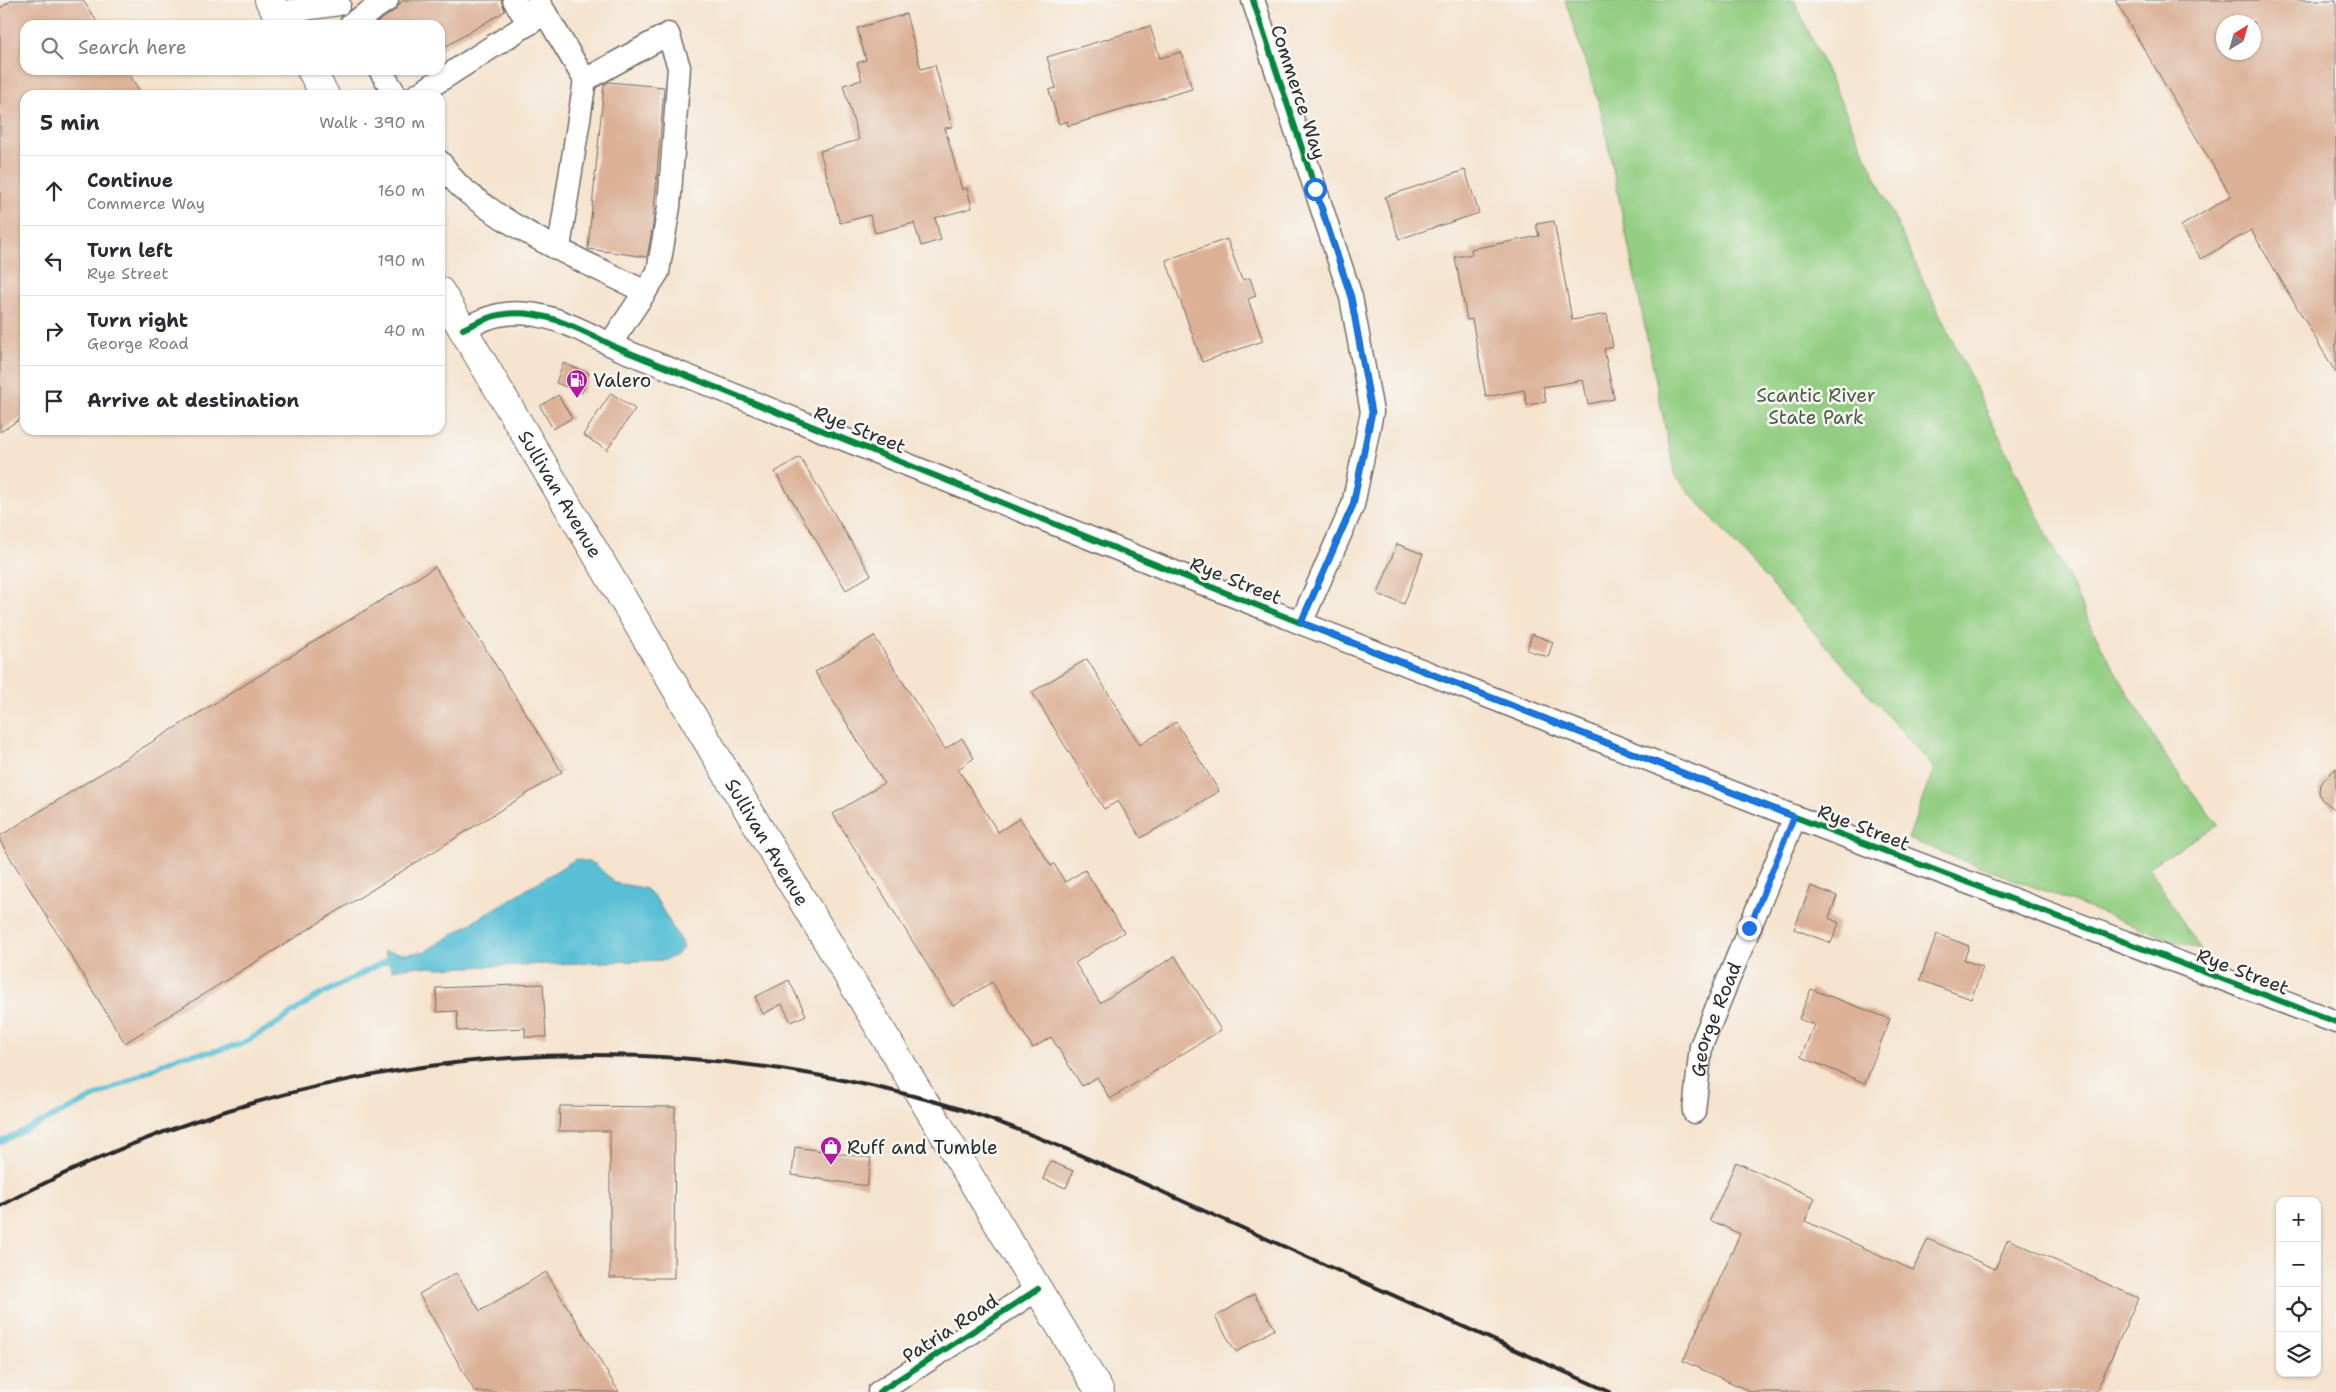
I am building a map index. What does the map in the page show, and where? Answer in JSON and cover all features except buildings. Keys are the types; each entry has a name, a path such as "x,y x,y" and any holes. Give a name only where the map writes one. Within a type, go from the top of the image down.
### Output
{"main road":[{"path":"314,75 323,90"},
{"name":"Sullivan Avenue","path":"445,299 765,838 1100,1392"}],"street":[{"path":"358,20 387,0"},
{"path":"514,0 537,12 585,80 559,248"},
{"name":"Commerce Way","path":"1254,0 1351,297 1372,412 1353,505 1301,622"},
{"path":"342,2 349,20"},
{"path":"277,13 342,2"},
{"path":"327,20 342,2"},
{"path":"424,90 537,12"},
{"path":"585,80 668,34 679,67 669,207 658,272 610,344"},
{"path":"383,75 393,90"},
{"path":"445,168 460,187 492,211 645,292"},
{"name":"Rye Street","path":"463,329 498,315 528,312 558,320 610,344 1301,622 1794,817 2336,1022"},
{"name":"George Road","path":"1694,1112 1701,1046 1794,817"},
{"name":"Patria Road","path":"879,1392 1038,1289"}],"green space":[{"name":"Scantic River State Park","path":"1565,0 1794,0 1924,282 2105,654 2171,765 2218,824 2149,867 2201,951 1908,839 1934,768 1675,476 1601,110"}],"water":[{"path":"576,859 595,864 615,883 644,888 655,897 684,947 676,955 665,960 438,968 417,966 392,970 384,951 407,954 426,951"}],"waterway":[{"path":"0,1142 180,1056 211,1052 241,1044 273,1026 314,998 388,960"}],"railway":[{"path":"0,1206 95,1160 192,1122 292,1092 394,1071 497,1059 601,1055 706,1060 811,1074 867,1085 942,1104 994,1120 1092,1160 1610,1392"}],"cycle path":[{"path":"1253,0 1351,297 1372,412 1353,505 1301,623"},
{"path":"463,329 490,317 515,313 531,314 561,322 620,349 1301,623 1795,817 2336,1022"},
{"path":"879,1392 1038,1289"}],"place":[{"name":"Valero","path":"577,399"},
{"name":"Ruff and Tumble","path":"831,1166"}],"route":[{"path":"1315,189 1351,297 1372,412 1353,505 1301,622 1794,817 1749,928"}]}
